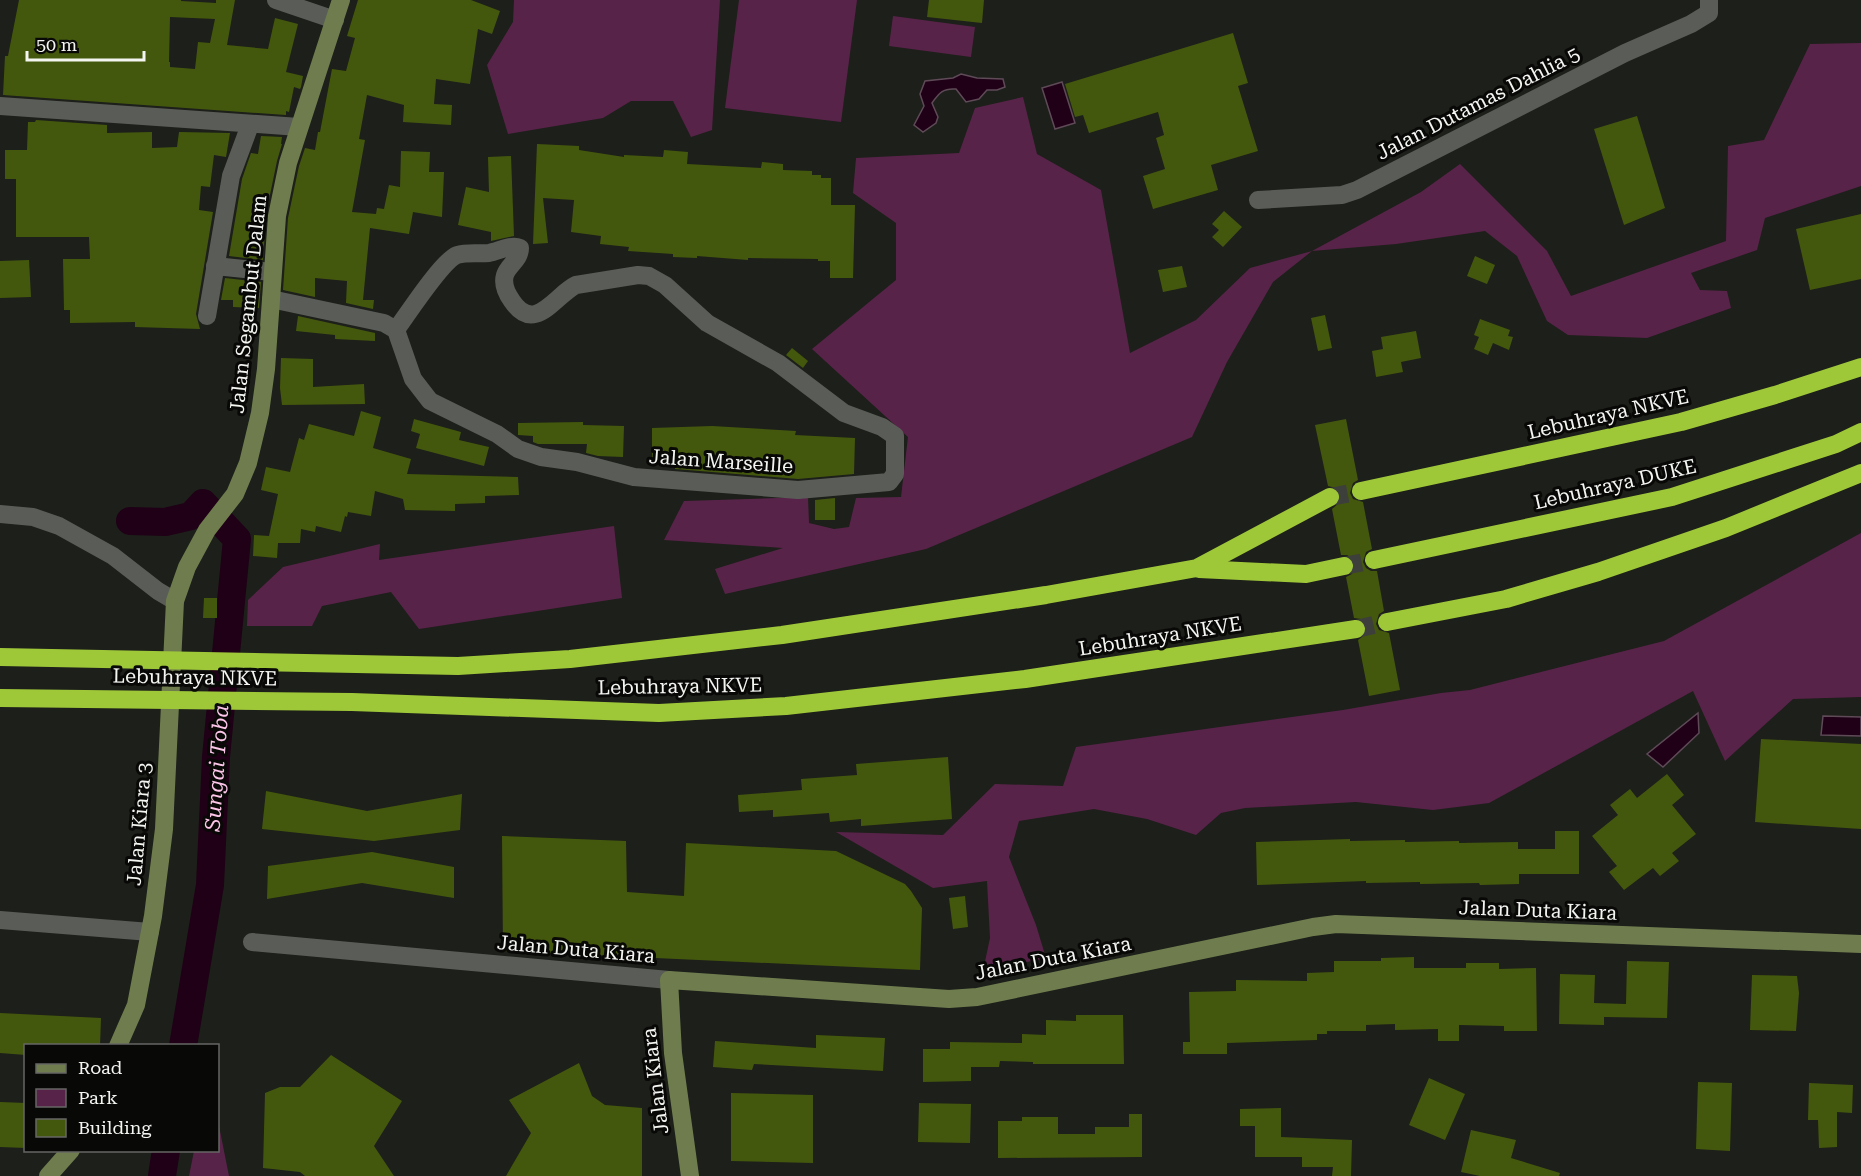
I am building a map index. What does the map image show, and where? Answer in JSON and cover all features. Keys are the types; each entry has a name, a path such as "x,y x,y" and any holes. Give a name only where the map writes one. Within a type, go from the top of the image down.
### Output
{"highway":[{"name":"Lebuhraya NKVE","path":"1360,491 1681,422 1861,367"},
{"name":"Lebuhraya DUKE","path":"1374,560 1672,497 1836,444 1861,432"},
{"path":"1387,622 1506,599 1598,572 1726,528 1861,472"},
{"name":"Lebuhraya NKVE","path":"0,657 458,666 570,659 782,634 1046,595 1197,568 1330,497"},
{"path":"1197,568 1306,574 1344,566"},
{"name":"Lebuhraya NKVE","path":"0,698 352,702 659,713 786,706 1025,679 1356,628"}],"main road":[{"name":"Jalan Segambut Dalam","path":"175,601 187,567 207,530 235,494 248,463 260,412 266,369 277,216 288,162 341,0"},
{"name":"Jalan Kiara 3","path":"119,1044 136,1005 150,932 164,830 175,601"},
{"name":"Jalan Duta Kiara","path":"669,980 949,999 977,997 1336,924 1861,944"},
{"name":"Jalan Kiara","path":"669,980 673,1053 690,1176"},
{"path":"48,1176 69,1152"}],"street":[{"path":"276,0 335,20"},
{"name":"Jalan Dutamas Dahlia 5","path":"1258,200 1342,195 1357,190 1625,54 1691,24 1709,6"},
{"path":"0,106 299,127"},
{"path":"207,316 231,176 250,124"},
{"name":"Jalan Marseille","path":"515,246 520,248 520,253 505,273 504,280 506,292 518,309 528,314 546,310 567,289 576,285 638,275 649,276 665,285 707,323 778,363 844,413 882,427 895,436 895,474 889,482 798,490 634,477 577,462 541,457 518,449 497,434 430,401 413,379 396,330 451,258 459,255 488,253 515,246"},
{"path":"215,266 272,272"},
{"path":"271,299 335,314 375,320 396,330"},
{"path":"0,514 33,517 59,525 113,556 158,591 175,601"},
{"path":"0,920 150,932"},
{"name":"Jalan Duta Kiara","path":"252,942 669,980"}],"green space":[{"path":"514,0 720,0 712,130 691,137 673,101 631,101 603,118 508,134 487,65 513,22"},
{"path":"739,0 857,0 841,122 725,108"},
{"path":"893,16 975,27 971,57 889,46"},
{"path":"1861,43 1861,186 1765,218 1757,250 1691,273 1700,290 1727,291 1731,308 1647,338 1568,335 1547,321 1517,256 1485,231 1396,244 1312,251 1421,192 1460,164 1547,251 1571,296 1726,241 1728,146 1764,140 1810,44"},
{"path":"1023,97 1037,154 1101,190 1130,353 1196,320 1250,268 1312,251 1273,282 1227,362 1192,437 926,549 725,594 715,569 783,548 664,540 684,501 808,497 809,523 834,529 849,527 856,498 901,497 908,437 812,349 896,280 896,223 853,193 856,158 959,153 975,108"},
{"path":"614,526 622,598 419,629 391,592 322,606 312,626 247,626 248,600 283,567 380,544 379,560"},
{"path":"1861,533 1861,697 1793,699 1725,761 1693,691 1489,803 1433,810 1356,802 1245,808 1221,813 1196,835 1147,819 1094,809 1019,821 1009,857 1036,925 1046,958 983,971 990,938 987,881 933,888 836,832 943,835 995,784 1063,786 1076,747 1470,690 1664,641"},
{"path":"219,1126 229,1176 189,1176 194,1152 219,1152"}],"shaded area":[{"path":"961,74 977,78 1003,79 1005,87 987,90 979,99 966,102 956,89 945,90 932,103 938,117 936,123 923,132 914,125 924,106 920,94 925,81 953,78"},
{"path":"1062,82 1075,123 1055,129 1042,88"},
{"path":"1698,713 1699,733 1663,767 1647,754"},
{"path":"1823,716 1861,717 1861,736 1821,735"}],"building":[{"path":"19,0 181,0 216,3 216,0 235,0 227,45 268,49 275,18 298,24 286,72 303,76 300,89 294,87 289,112 286,111 286,115 3,95 5,56 8,56","holes":["170,17 215,19 210,43 198,42 195,69 170,67"]},
{"path":"358,0 471,0 500,11 492,34 478,29 470,84 436,79 434,104 452,105 451,125 403,122 404,105 367,95 359,139 365,140 352,212 376,214 377,208 384,209 389,185 400,187 401,151 430,152 429,172 444,172 442,217 413,212 409,234 370,228 363,300 374,300 373,309 346,303 347,281 315,278 315,297 283,290 288,218 299,166 305,148 315,150 332,69 346,71 355,38 347,36"},
{"path":"929,0 984,0 982,23 927,17"},
{"path":"1233,33 1248,83 1238,86 1258,151 1211,165 1218,190 1153,209 1143,176 1165,169 1156,138 1164,135 1158,112 1089,133 1083,115 1075,117 1065,84"},
{"path":"1637,116 1665,208 1624,225 1594,129"},
{"path":"36,120 107,125 107,133 152,132 152,148 177,147 179,132 230,133 226,157 214,155 210,187 201,186 199,210 213,212 196,314 200,329 135,327 135,322 70,323 70,310 64,310 63,259 90,259 89,237 16,237 16,179 5,179 5,150 27,150 28,122"},
{"path":"261,136 282,137 266,214 263,260 229,256 242,179 251,153 258,154"},
{"path":"537,144 579,146 579,150 624,157 624,155 663,157 664,150 688,152 687,164 761,168 762,162 783,164 783,170 812,171 812,175 831,178 831,205 855,205 853,278 830,278 830,261 818,261 818,259 748,258 748,260 697,256 697,258 673,257 673,254 628,251 629,247 600,244 601,236 571,232 574,200 543,198 548,243 533,244"},
{"path":"511,156 514,236 491,241 491,232 458,225 466,187 489,192 488,157"},
{"path":"1224,211 1242,227 1223,247 1212,237 1219,230 1212,224"},
{"path":"1861,214 1861,279 1810,290 1796,229"},
{"path":"1475,256 1495,265 1487,284 1467,276"},
{"path":"29,260 31,297 0,298 0,261"},
{"path":"1182,266 1187,287 1163,292 1158,270"},
{"path":"225,278 261,282 259,308 233,307 233,300 221,300"},
{"path":"1325,315 1332,348 1318,351 1311,318"},
{"path":"298,316 375,333 375,341 335,339 335,335 296,331"},
{"path":"1480,319 1510,330 1508,336 1513,337 1509,350 1493,343 1488,355 1474,349 1479,337 1474,335"},
{"path":"1416,331 1421,358 1401,362 1403,372 1376,377 1372,351 1383,349 1381,337"},
{"path":"792,348 808,361 803,368 786,355"},
{"path":"281,358 313,359 313,387 364,384 365,404 282,405"},
{"path":"361,411 381,417 373,448 411,459 407,474 518,477 519,495 485,496 485,503 455,504 455,511 405,510 403,499 375,491 371,516 348,512 341,532 316,526 315,532 301,529 300,543 278,543 277,558 253,556 254,535 269,536 278,494 261,490 266,467 290,472 299,438 304,440 309,424 354,436"},
{"path":"414,419 461,432 459,440 489,447 484,466 416,448 420,434 411,431"},
{"path":"1346,419 1358,480 1353,483 1350,493 1353,499 1363,502 1372,549 1366,552 1363,562 1366,568 1377,571 1384,611 1379,614 1376,624 1379,630 1389,633 1400,690 1369,696 1358,640 1366,634 1367,627 1361,619 1354,618 1346,577 1352,574 1355,564 1352,558 1341,555 1332,509 1339,503 1341,497 1336,488 1328,486 1315,425"},
{"path":"583,422 583,425 624,426 623,457 586,453 587,444 538,444 533,442 533,436 518,435 518,423"},
{"path":"712,426 796,431 795,435 855,438 854,474 798,479 675,469 675,461 652,461 652,428"},
{"path":"835,498 835,520 815,520 815,500"},
{"path":"204,598 217,598 217,618 203,618"},
{"path":"1761,739 1861,744 1861,829 1755,822"},
{"path":"948,757 952,819 861,826 861,819 830,822 829,813 773,817 773,810 739,812 738,795 802,790 801,779 857,775 856,764"},
{"path":"1667,774 1684,795 1672,805 1696,834 1672,853 1679,861 1660,876 1653,868 1624,890 1609,872 1617,866 1592,836 1618,815 1610,805 1630,789 1637,798"},
{"path":"266,791 367,811 462,794 460,830 374,841 262,829"},
{"path":"1555,831 1579,831 1579,874 1519,874 1519,884 1366,883 1366,881 1257,885 1256,842 1350,839 1350,841 1459,841 1459,843 1518,842 1518,849 1555,849"},
{"path":"502,836 626,841 627,892 684,896 686,843 836,851 905,884 911,891 922,908 920,970 503,951"},
{"path":"372,852 454,867 454,898 362,883 267,899 268,866"},
{"path":"965,896 968,927 953,929 949,898"},
{"path":"1414,957 1414,968 1466,968 1466,963 1499,963 1499,969 1536,968 1537,1031 1504,1031 1504,1026 1459,1025 1459,1041 1438,1041 1438,1029 1395,1030 1395,1024 1366,1025 1366,1031 1327,1031 1327,1034 1317,1034 1317,1040 1227,1043 1227,1054 1183,1054 1183,1042 1190,1042 1189,992 1236,991 1236,980 1307,981 1307,973 1334,972 1334,961 1381,961 1381,958"},
{"path":"1627,961 1669,962 1667,1018 1604,1017 1604,1025 1559,1024 1560,974 1595,975 1594,1003 1626,1004"},
{"path":"1752,975 1797,976 1799,993 1796,1031 1750,1030"},
{"path":"0,1013 101,1018 100,1044 24,1044 24,1055 0,1053"},
{"path":"1076,1015 1123,1015 1124,1064 1033,1064 1033,1062 1000,1061 999,1067 971,1067 971,1081 923,1082 923,1049 950,1049 950,1042 1022,1043 1022,1034 1046,1035 1046,1020 1076,1021"},
{"path":"816,1035 885,1038 883,1071 754,1064 752,1070 713,1067 715,1041 816,1048"},
{"path":"331,1055 402,1101 374,1146 394,1176 305,1176 300,1172 263,1168 265,1093 280,1087 300,1087"},
{"path":"579,1063 592,1096 605,1105 642,1108 642,1176 506,1176 531,1133 509,1100"},
{"path":"1429,1078 1465,1094 1445,1140 1409,1125"},
{"path":"1698,1082 1732,1083 1730,1151 1696,1149"},
{"path":"1809,1083 1853,1085 1852,1113 1837,1112 1837,1147 1819,1148 1818,1120 1808,1120"},
{"path":"731,1093 813,1095 813,1163 731,1161"},
{"path":"0,1102 24,1103 24,1148 0,1147"},
{"path":"919,1103 971,1104 970,1143 918,1142"},
{"path":"1281,1108 1281,1137 1352,1140 1351,1176 1332,1176 1333,1167 1302,1167 1302,1157 1255,1157 1255,1126 1240,1126 1240,1109"},
{"path":"1129,1114 1142,1114 1142,1157 998,1158 998,1121 1022,1121 1022,1117 1058,1117 1058,1134 1095,1134 1095,1127 1129,1127"},
{"path":"1471,1130 1516,1140 1511,1158 1560,1173 1559,1176 1480,1176 1461,1172"}],"waterway":[{"name":"Sungai Toba","path":"130,521 165,522 191,516 203,503 237,539 216,757 210,885 183,1044"},
{"name":"Sungai Toba","path":"162,1176 166,1152"}],"tunnel":[{"path":"1330,497 1361,491"},
{"path":"1344,566 1374,560"},
{"path":"1356,629 1387,622"}]}
